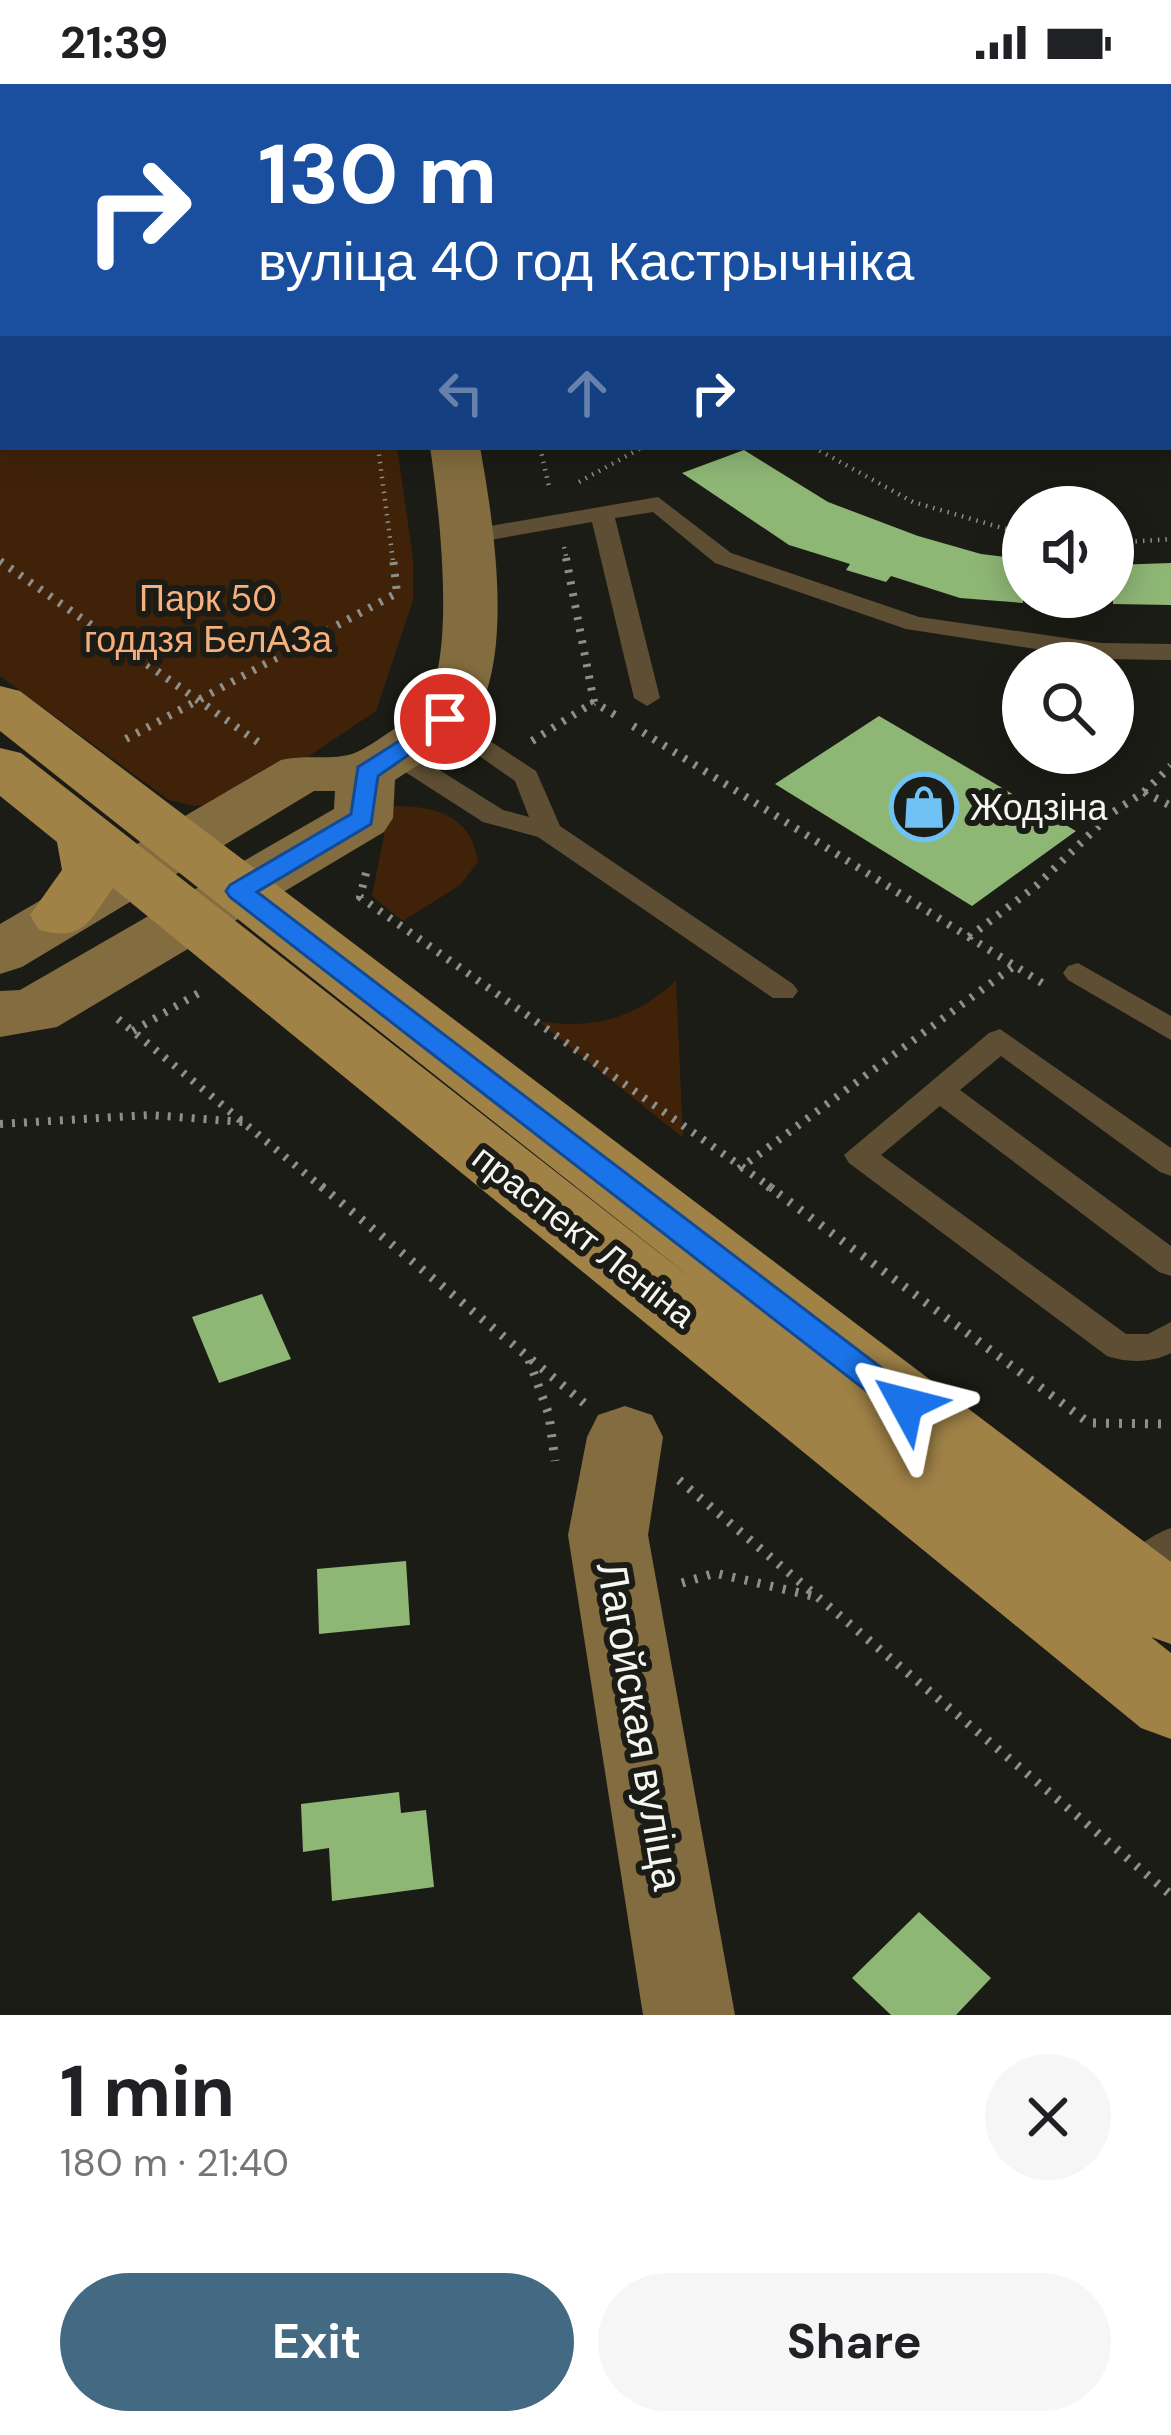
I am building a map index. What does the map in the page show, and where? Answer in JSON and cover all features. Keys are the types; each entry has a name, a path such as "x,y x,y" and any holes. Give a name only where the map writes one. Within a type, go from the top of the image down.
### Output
{"main road":[{"path":"0,952 61,915 131,852 302,773 380,763 445,719 459,695 468,656 467,537 454,450"},
{"name":"праспект Леніна","path":"0,703 131,852"},
{"path":"0,1014 34,1011 363,818 380,763"},
{"name":"праспект Леніна","path":"0,766 214,906 1137,1589 1171,1702"},
{"name":"Лагойская вуліца","path":"625,1437 608,1535 689,2015"}],"lane":[{"path":"467,537 658,504 723,558 915,625 1101,650 1171,652"},
{"path":"602,513 647,698"},
{"path":"445,719 527,777 548,831"},
{"path":"380,763 494,816 548,831 783,991"},
{"path":"1078,973 1171,1030"},
{"path":"1171,1164 1000,1040 860,1155 1119,1347 1155,1347 1171,1335"},
{"path":"939,1090 1171,1263"}],"path":[{"path":"198,700 397,593 378,450"},
{"path":"552,497 638,450"},
{"path":"818,450 913,502 1002,528"},
{"path":"1134,541 1171,538"},
{"path":"0,561 302,773"},
{"path":"582,622 594,703"},
{"path":"682,756 1014,966 739,1169"},
{"path":"969,937 1036,886 1112,813 1171,766"},
{"path":"1144,792 1171,806"},
{"path":"371,852 360,897 911,1287 954,1327 1089,1423 1171,1424"},
{"path":"0,1124 149,1115 243,1121"},
{"path":"668,1592 691,1577 715,1573 825,1599"}],"green space":[{"name":"Парк 50 годдзя БелАЗа","path":"0,450 397,450 413,558 413,600 376,711 263,787 219,803 194,806 169,800 0,676"},
{"path":"390,806 448,816 467,833 478,862 460,885 403,921 372,896"},
{"path":"676,981 683,1138 538,1021 577,1024 612,1019 644,1005"}],"building":[{"path":"744,450 828,502 918,536 1002,556 1002,601 960,598 891,576 886,582 846,570 850,564 789,545 682,473"},
{"path":"1171,563 1171,605 1134,604 1134,564"},
{"name":"Жодзіна","path":"879,716 1076,831 972,906 775,784"},
{"path":"262,1294 291,1359 219,1383 192,1317"},
{"path":"406,1561 410,1625 319,1634 317,1569"},
{"path":"399,1792 401,1813 426,1810 434,1887 332,1901 329,1848 303,1852 301,1804"},
{"path":"919,1912 991,1978 956,2015 891,2015 852,1978"}],"place":[{"name":"Жодзіна","path":"924,807"}],"route":[{"path":"445,719 366,773 363,818 239,891 906,1404"}]}
